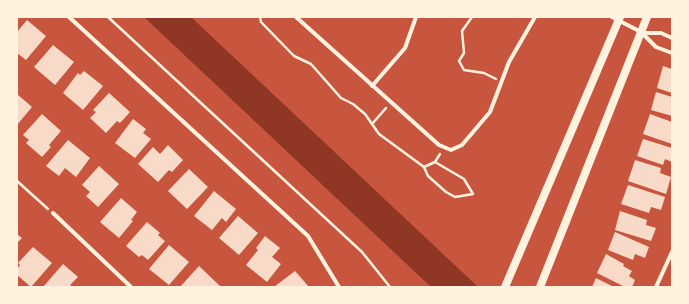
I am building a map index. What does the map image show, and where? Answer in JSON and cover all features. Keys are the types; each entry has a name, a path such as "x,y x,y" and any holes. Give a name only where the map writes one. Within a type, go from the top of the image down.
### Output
{"main road":[{"path":"540,287 647,17"},
{"path":"505,287 617,18"}],"street":[{"path":"69,17 308,236 339,287"},
{"path":"296,17 439,145 451,150 462,145 490,112 509,62 535,17"},
{"path":"372,86 405,48 416,17"},
{"path":"617,18 641,32 656,47 672,53"},
{"path":"641,32 661,33 672,38"},
{"path":"53,213 130,287"},
{"path":"656,287 672,252"}],"path":[{"path":"108,17 362,252 390,287"},
{"path":"260,17 261,22 283,46 294,56 311,64 341,98 354,104 365,114 379,134 390,144 424,167 428,176 446,192 456,197 473,194 464,179 435,162"},
{"path":"472,17 462,31 464,53 459,61 461,66 464,70 484,73 502,82"},
{"path":"372,124 391,103"},
{"path":"424,167 435,162 445,147"},
{"path":"17,181 53,213"}],"shaded area":[{"path":"144,17 191,17 478,287 431,287"}],"building":[{"path":"27,20 46,36 26,60 17,53 17,32"},
{"path":"53,45 74,62 55,85 34,67"},
{"path":"663,66 672,69 672,93 657,88"},
{"path":"84,71 103,86 83,110 63,93 78,73 80,75"},
{"path":"656,92 672,97 672,116 651,110"},
{"path":"109,93 130,112 120,123 117,121 106,133 90,118 96,112 93,110"},
{"path":"17,94 32,107 17,125"},
{"path":"42,114 61,131 49,145 51,147 42,157 26,143 29,140 23,135"},
{"path":"650,114 672,122 672,144 643,134"},
{"path":"133,119 146,129 143,133 151,139 135,158 115,143"},
{"path":"643,139 672,148 672,162 665,159 663,165 637,156"},
{"path":"68,140 90,158 76,177 65,168 59,176 46,166"},
{"path":"168,145 183,160 172,172 169,170 158,182 138,164 153,147 160,154"},
{"path":"635,160 661,168 660,173 671,177 666,194 628,181"},
{"path":"99,166 119,184 98,207 86,196 90,192 82,185"},
{"path":"189,169 208,187 187,209 168,191"},
{"path":"628,185 665,197 661,210 651,207 649,213 621,204"},
{"path":"214,191 236,209 226,222 222,218 212,230 194,216"},
{"path":"121,198 137,212 131,220 133,221 119,238 100,222"},
{"path":"620,211 647,220 646,225 656,228 651,241 615,230"},
{"path":"238,216 258,233 239,255 219,238"},
{"path":"147,222 160,233 158,235 165,241 148,260 142,255 139,257 126,246"},
{"path":"615,232 649,247 645,258 635,254 633,260 608,250"},
{"path":"17,234 22,238 17,243"},
{"path":"265,236 280,248 272,257 281,264 267,282 246,265 258,250 256,248"},
{"path":"169,245 189,262 169,285 149,269"},
{"path":"33,247 52,263 31,287 17,275 17,269 20,265 18,263"},
{"path":"606,254 624,264 623,266 632,271 629,276 635,280 632,287 625,287 597,273"},
{"path":"63,264 78,277 70,285 73,287 43,287"},
{"path":"199,266 220,286 219,287 180,287"},
{"path":"295,271 309,287 274,287"},
{"path":"596,278 614,287 592,287"}]}
